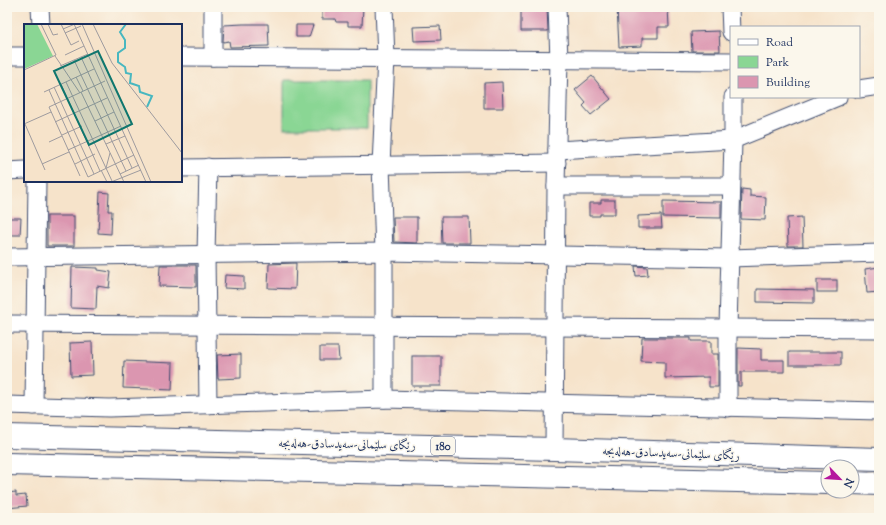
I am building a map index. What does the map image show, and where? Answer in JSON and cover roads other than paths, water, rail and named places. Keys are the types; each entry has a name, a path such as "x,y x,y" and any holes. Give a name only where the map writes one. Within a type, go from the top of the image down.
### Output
{"highway":[{"name":"رێگای سلێمانی-سەیدسادق-هەلەبجە","path":"7,436 554,449 879,459"},
{"path":"341,472 344,444"},
{"path":"7,464 820,483"},
{"path":"860,483 879,484"}],"street":[{"path":"40,7 41,24"},
{"path":"213,7 213,57"},
{"path":"384,7 386,58 381,165 384,252 384,398"},
{"path":"554,449 556,186 559,60 557,7"},
{"path":"730,7 731,26"},
{"path":"7,56 24,56"},
{"path":"182,56 730,61"},
{"path":"860,89 879,86"},
{"path":"728,408 729,258 733,98"},
{"path":"182,168 381,165 557,157 733,140 836,98"},
{"path":"208,167 206,255 208,405"},
{"path":"7,171 24,170"},
{"path":"34,406 37,182"},
{"path":"556,186 731,186"},
{"path":"7,257 384,252 729,258 879,253"},
{"path":"7,324 879,329"},
{"path":"7,405 109,408 384,398 554,404 879,411"}]}
